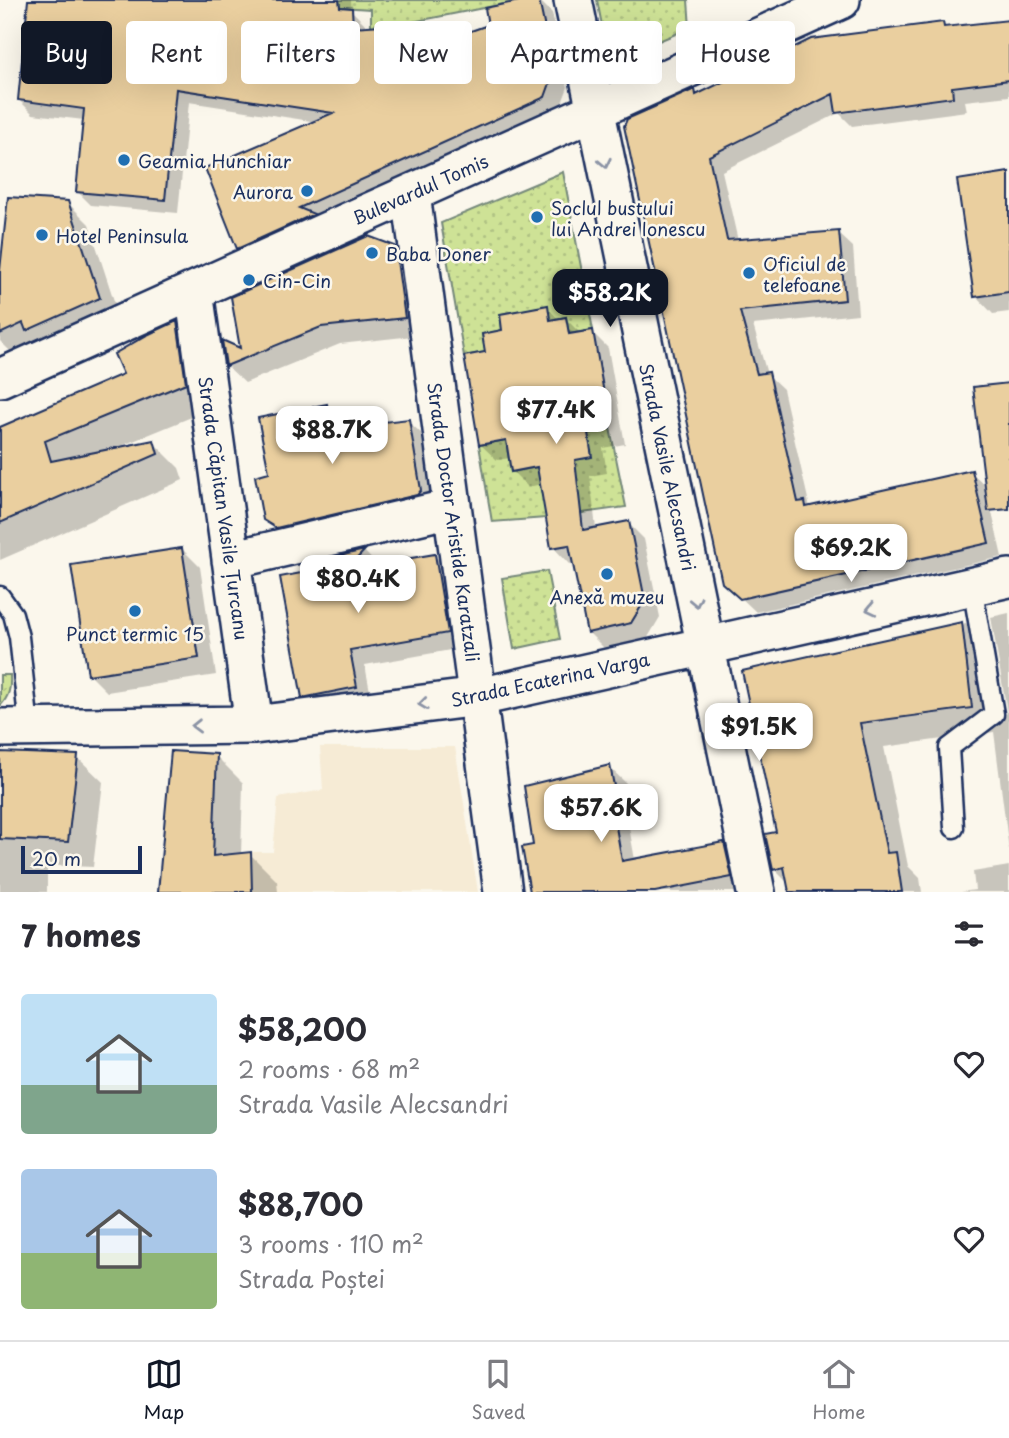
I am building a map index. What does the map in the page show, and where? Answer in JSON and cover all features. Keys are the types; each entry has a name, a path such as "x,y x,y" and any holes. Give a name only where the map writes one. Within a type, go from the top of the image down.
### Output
{"street":[{"name":"Strada Vasile Alecsandri","path":"573,0 756,892"},
{"name":"Bulevardul Tomis","path":"0,378 841,0"},
{"name":"Strada Doctor Aristide Karatzali","path":"411,194 503,892"},
{"name":"Strada Căpitan Vasile Țurcanu","path":"194,291 254,725"},
{"path":"231,560 451,508"},
{"name":"Strada Ecaterina Varga","path":"14,728 254,725 479,697 1009,578"}],"lane":[{"path":"954,828 949,748 994,714 972,586"},
{"path":"0,596 13,614 19,637 14,728"}],"shaded area":[{"path":"320,747 455,747 478,892 252,892 251,852 273,852 278,798 323,790"}],"green space":[{"path":"339,0 524,0 417,21 374,21 374,26 371,26 371,9 340,7"},
{"path":"597,0 688,0 690,21 676,21 676,34 662,40 662,21 601,21"},
{"path":"563,172 593,330 569,334 566,317 550,320 547,306 500,314 502,330 482,334 485,352 464,356 441,223"},
{"path":"610,428 626,507 492,522 479,445 506,440 511,472 591,457 588,433"},
{"path":"547,571 560,639 514,649 502,578"},
{"path":"0,675 10,675 10,688 0,706"}],"building":[{"path":"28,0 339,0 340,7 352,8 353,21 241,21 241,84 360,84 360,27 374,26 374,84 472,84 472,31 486,26 486,84 550,84 545,97 299,208 314,214 237,249 205,168 333,113 176,89 165,200 76,192 84,109 18,100 21,70 21,84 112,84 112,21 26,21"},
{"path":"524,0 539,0 543,21 487,21 485,8"},
{"path":"1009,20 1009,80 952,87 953,97 836,113 833,94 709,156 727,240 839,231 845,300 740,311 757,374 769,372 798,502 805,501 806,507 972,470 989,543 740,599 722,583 624,126 627,119 695,89 696,95 719,84 795,84 795,47 811,39 943,22 944,27"},
{"path":"1009,172 1009,292 974,297 957,180"},
{"name":"Hotel Peninsula","path":"8,197 68,201 100,298 26,331 23,323 0,334 0,270"},
{"path":"368,236 395,246 405,318 321,327 226,366 222,340 240,348 231,297"},
{"path":"548,305 550,320 566,317 569,334 593,330 610,428 588,433 592,457 575,460 583,530 629,521 645,600 631,623 587,633 569,545 551,548 537,467 511,472 506,440 479,445 464,356 485,352 482,334 502,330 500,314"},
{"path":"177,321 186,383 45,441 51,461 154,440 158,454 0,523 0,427 123,374 114,354"},
{"path":"1009,383 1009,509 988,511 973,387"},
{"path":"327,404 331,428 409,419 421,490 417,495 276,528 263,520 255,476 269,472 258,418"},
{"name":"Punct termic 15","path":"182,548 199,658 88,675 71,565"},
{"path":"365,550 347,569 435,554 448,633 350,650 357,687 302,698 280,577 338,566 326,559"},
{"path":"962,622 972,708 860,723 887,853 896,852 902,892 789,892 784,867 773,870 765,834 776,832 742,671"},
{"path":"171,751 217,754 213,856 251,852 252,892 158,892"},
{"path":"0,752 78,755 68,842 0,839"},
{"path":"610,765 617,802 612,804 622,861 724,842 732,877 655,892 530,892 522,847 533,845 524,786"}],"place":[{"name":"Geamia Hunchiar","path":"124,160"},
{"name":"Aurora","path":"307,191"},
{"name":"Soclul bustului lui Andrei Ionescu","path":"537,217"},
{"name":"Hotel Peninsula","path":"42,235"},
{"name":"Baba Doner","path":"372,253"},
{"name":"Oficiul de telefoane","path":"749,273"},
{"name":"Cin-Cin","path":"249,280"},
{"name":"Anexă muzeu","path":"607,574"},
{"name":"Punct termic 15","path":"135,611"}]}
